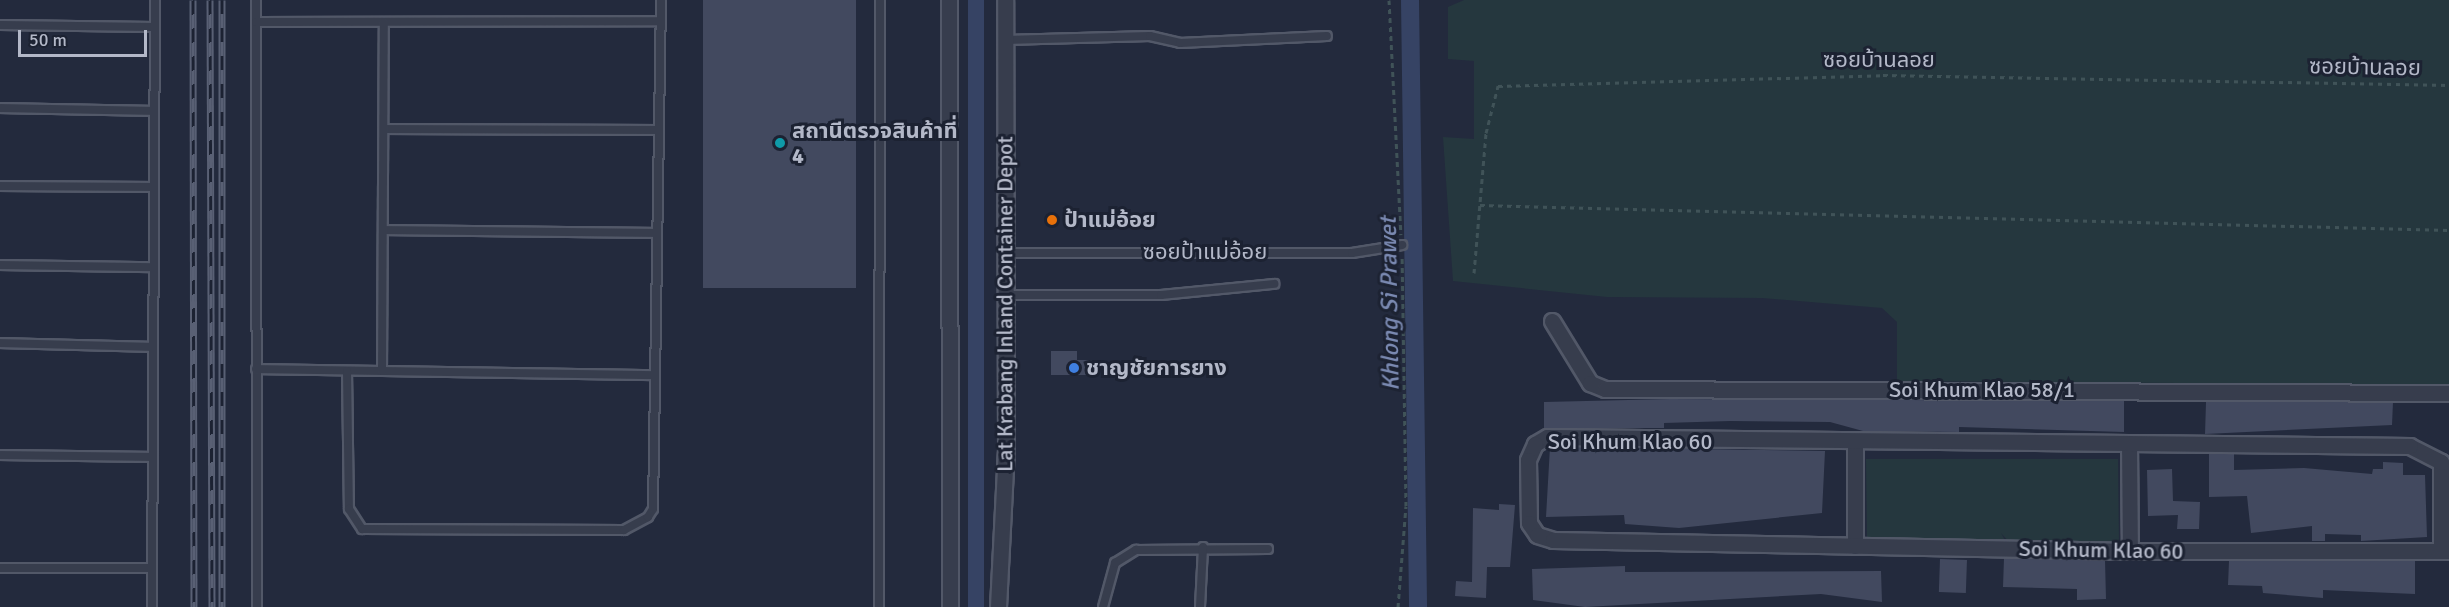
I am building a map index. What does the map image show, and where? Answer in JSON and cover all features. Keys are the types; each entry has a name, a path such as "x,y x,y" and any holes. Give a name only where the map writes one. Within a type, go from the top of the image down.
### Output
{"street":[{"path":"949,0 950,607"},
{"name":"Lat Krabang Inland Container Depot","path":"998,607 1006,295 1005,0"},
{"name":"Soi Khum Klao 58/1","path":"1552,321 1590,383 1605,389 2449,393"},
{"name":"Soi Khum Klao 60","path":"1547,438 1856,443 2410,446 2430,452 2441,462 2445,551 2130,551 1553,540 1537,535 1529,523 1528,460 1535,444 1547,438"},
{"path":"1855,546 1856,443"},
{"path":"2129,443 2130,551"}],"lane":[{"path":"152,607 155,0"},
{"path":"256,0 256,607"},
{"path":"347,371 348,509 366,531 638,526 653,509 657,233 656,130 660,0"},
{"path":"879,607 880,0"},
{"path":"256,22 659,21"},
{"path":"382,371 384,22"},
{"path":"0,25 154,27"},
{"path":"1005,40 1150,36 1180,43 1327,36"},
{"path":"0,108 154,111"},
{"path":"384,129 656,130"},
{"path":"0,186 153,187"},
{"path":"383,230 657,233"},
{"name":"ซอยป้าแม่อ้อย","path":"1006,253 1352,253 1402,245"},
{"path":"0,265 152,267"},
{"path":"1006,295 1161,295 1274,284"},
{"path":"0,343 152,348"},
{"path":"256,369 655,375"},
{"path":"0,455 153,457"},
{"path":"1103,607 1115,562 1136,550 1203,547 1268,549"},
{"path":"1200,607 1203,547"},
{"path":"0,568 152,568"}],"path":[{"path":"1389,0 1402,245 1406,506 1398,607"},
{"name":"ซอยบ้านลอย","path":"1474,273 1486,133 1498,86 1883,75 2449,85"},
{"path":"1480,205 2449,230"}],"shaded area":[{"path":"1464,0 2449,0 2449,385 1897,381 1897,322 1882,308 1762,298 1607,297 1453,281 1443,137 1474,139 1474,61 1448,59 1448,7"},
{"path":"1866,459 2118,459 2119,544 2009,542 2001,533 2006,542 1867,537"}],"water":[{"path":"968,0 984,0 984,607 968,607"}],"building":[{"name":"สถานีตรวจสินค้าที่ 4","path":"703,0 856,0 856,288 703,288"},
{"name":"ชาญชัยการยาง","path":"1051,351 1077,351 1077,360 1096,360 1096,375 1051,375"},
{"path":"1670,399 2124,401 2124,432 1959,427 1959,432 1863,431 1830,422 1730,421 1664,423 1664,428 1544,428 1544,402"},
{"path":"2206,402 2393,402 2392,425 2205,434"},
{"path":"1550,447 1825,451 1822,513 1679,528 1625,524 1624,515 1546,517"},
{"path":"2209,454 2234,454 2234,470 2304,468 2372,474 2373,469 2383,469 2383,462 2403,463 2403,475 2425,475 2427,537 2361,541 2361,535 2325,534 2325,541 2312,541 2312,526 2251,533 2247,496 2209,497"},
{"path":"2172,469 2173,501 2200,502 2199,529 2177,529 2178,515 2148,516 2147,470"},
{"path":"1499,504 1515,505 1510,567 1487,567 1486,598 1455,596 1456,581 1472,582 1473,508 1499,510"},
{"path":"2004,558 2105,560 2106,599 2077,600 2077,589 2003,587"},
{"path":"1940,559 1967,560 1966,593 1939,592"},
{"path":"2229,561 2415,561 2415,594 2323,590 2323,598 2263,593 2262,586 2228,585"},
{"path":"1625,566 1625,572 1881,571 1882,602 1821,594 1585,607 1533,600 1532,569"}],"waterway":[{"name":"Khlong Si Prawet","path":"1410,0 1418,607"}],"railway":[{"path":"193,0 194,607"},
{"path":"210,0 212,607"},
{"path":"222,0 222,607"}],"place":[{"name":"สถานีตรวจสินค้าที่ 4","path":"780,143"},
{"name":"ป้าแม่อ้อย","path":"1052,220"},
{"name":"ชาญชัยการยาง","path":"1074,368"}]}
